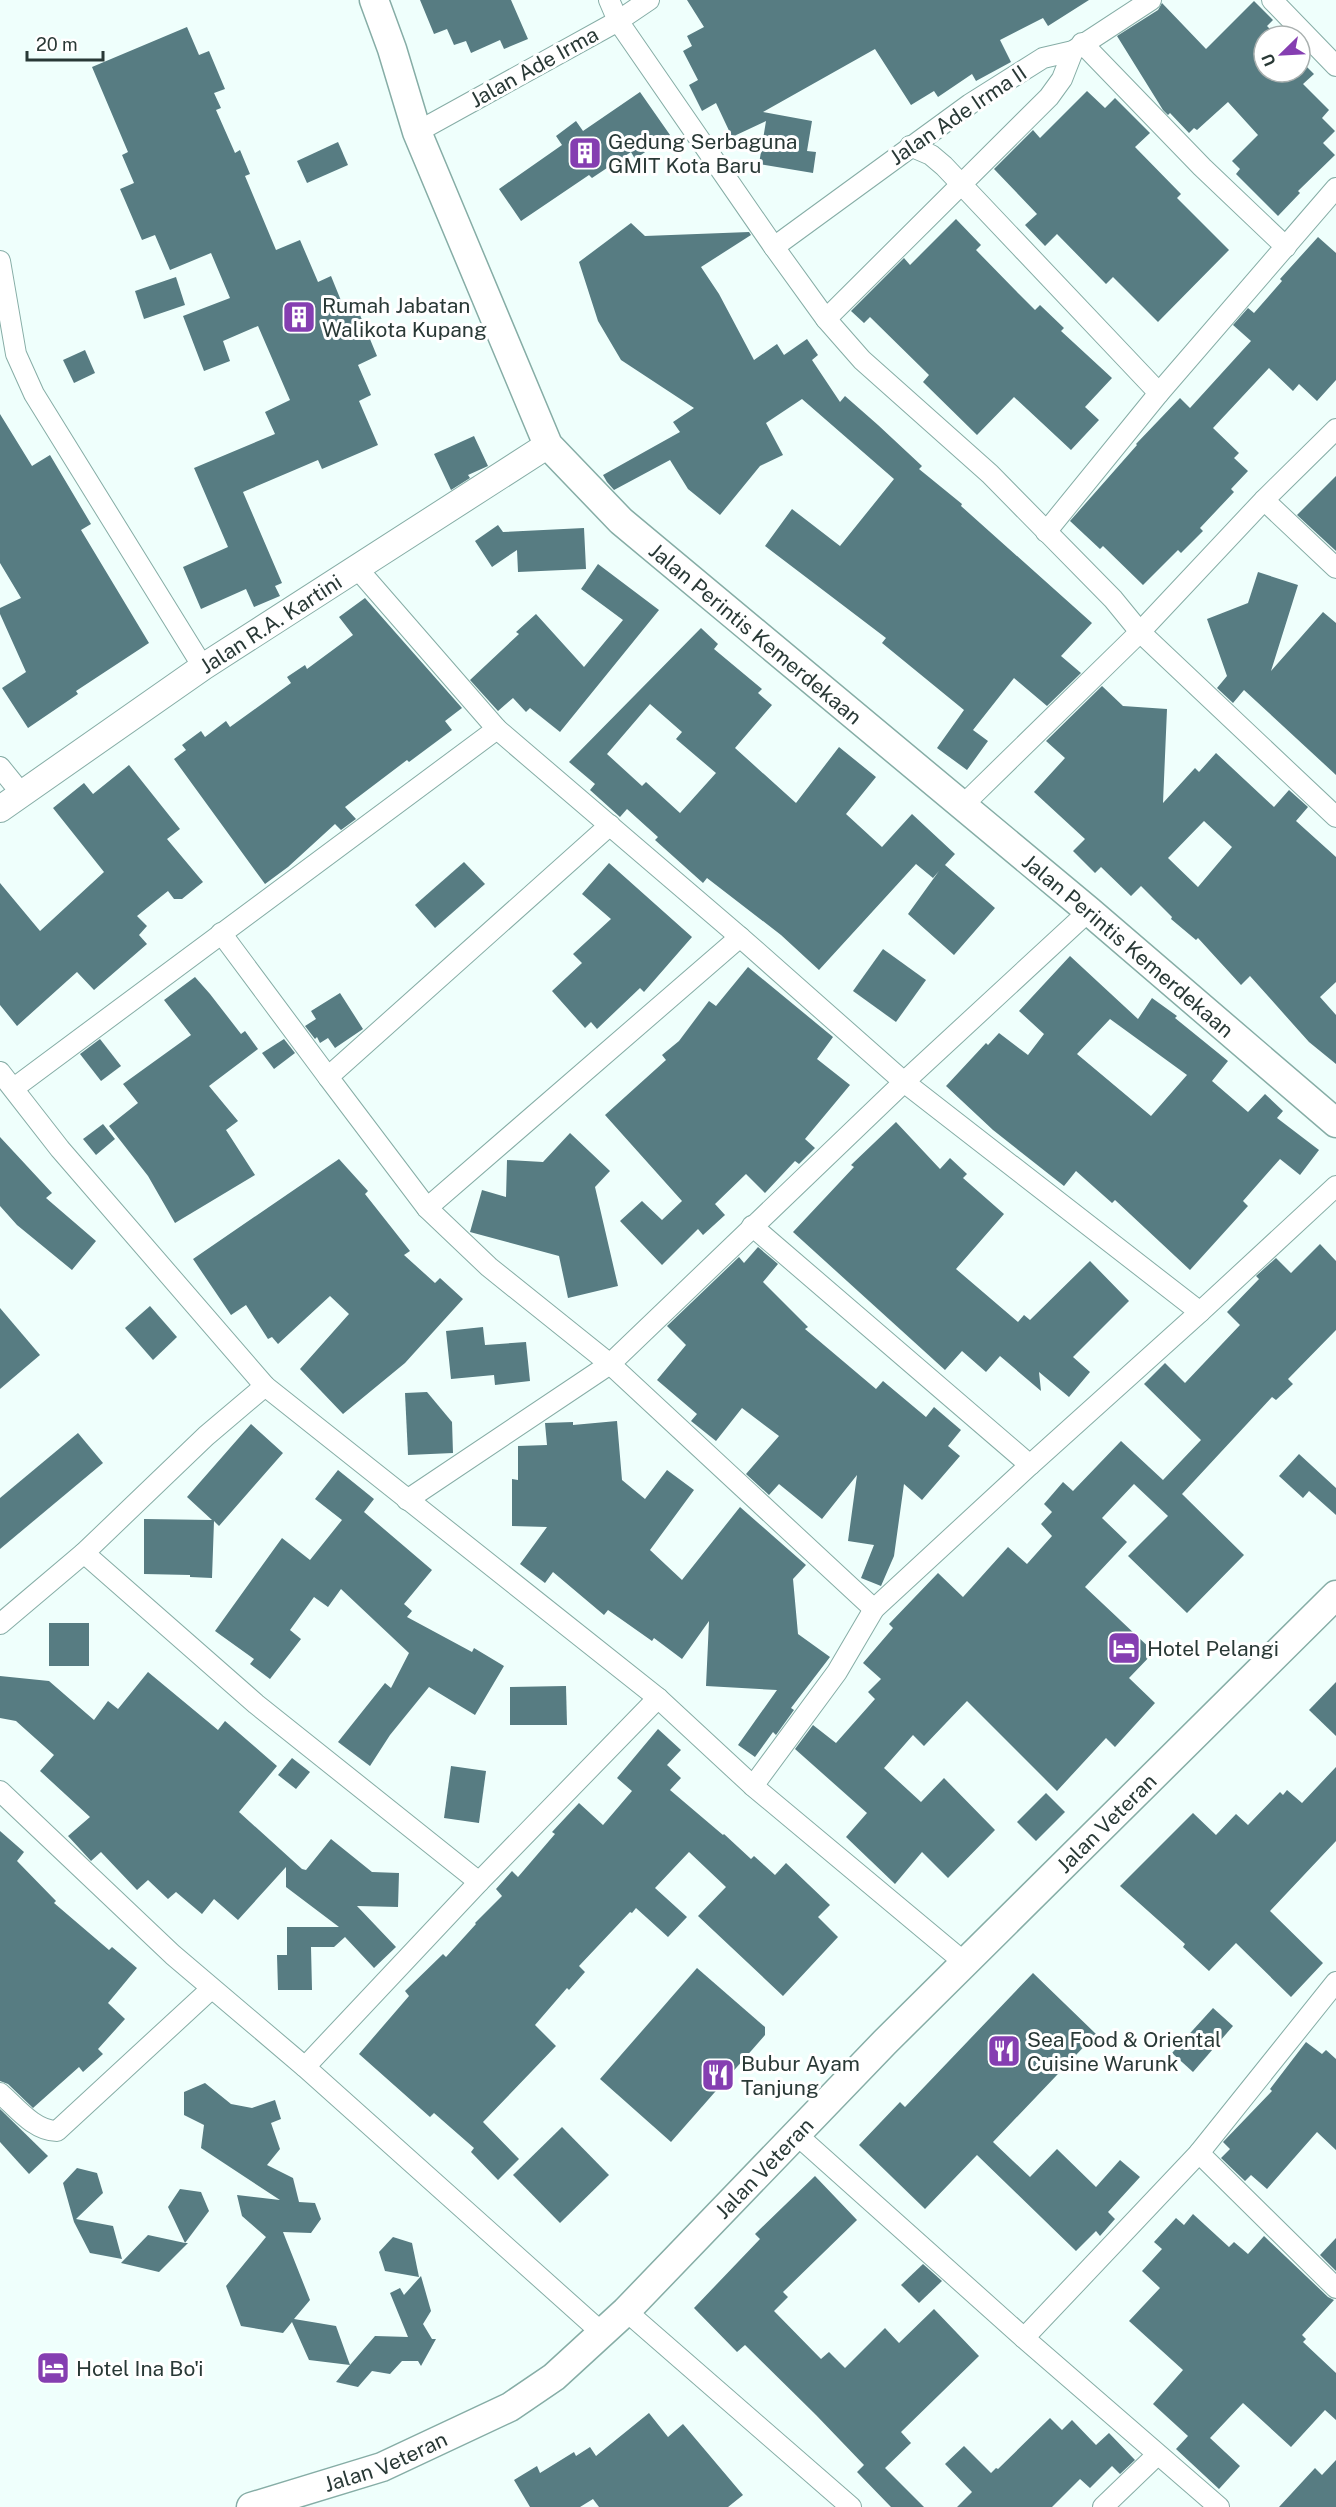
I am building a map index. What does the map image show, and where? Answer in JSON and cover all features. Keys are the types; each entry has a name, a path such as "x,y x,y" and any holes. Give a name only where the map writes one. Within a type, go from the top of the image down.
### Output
{"main road":[{"name":"Jalan Perintis Kemerdekaan","path":"374,0 392,49 417,132 548,446 621,521 961,807 1089,911 1336,1123"},
{"name":"Jalan Veteran","path":"251,2507 382,2467 510,2407 554,2377 626,2311 885,2042 1336,1595"}],"street":[{"path":"609,0 618,21 774,247 826,319 862,360 990,474 1113,599 1140,632 1336,817"},
{"name":"Jalan Ade Irma","path":"417,132 618,21 649,0"},
{"name":"Jalan Ade Irma II","path":"774,247 970,104 1043,58 1078,47 1151,0"},
{"path":"1272,0 1336,66"},
{"path":"826,319 1049,97 1062,79 1078,47 1286,247"},
{"path":"910,146 931,155 1159,393"},
{"path":"1046,532 1159,393 1336,188"},
{"path":"0,261 16,354 34,394 203,667"},
{"path":"961,807 1140,632 1264,500 1336,429"},
{"name":"Jalan R.A. Kartini","path":"0,809 203,667 548,446"},
{"path":"1264,500 1336,568"},
{"path":"356,567 497,729 740,937 904,1082 1200,1312"},
{"path":"14,1088 497,729"},
{"path":"0,767 21,793"},
{"path":"328,1077 610,825"},
{"path":"407,1500 610,1364 904,1082 1089,911"},
{"path":"221,933 427,1208 489,1268 610,1364 874,1609"},
{"path":"427,1208 740,937"},
{"path":"0,1072 60,1149 265,1386 658,1698 753,1786 965,1964"},
{"path":"753,1786 837,1672 874,1609 1336,1186"},
{"path":"752,1226 1030,1465"},
{"path":"0,1624 84,1553 206,1437 265,1386"},
{"path":"84,1553 256,1704 479,1882"},
{"path":"305,2067 479,1882 658,1698"},
{"path":"0,1791 172,1956 305,2067 601,2332"},
{"path":"0,2093 37,2126 47,2131 57,2131 212,1989"},
{"path":"1024,2338 1199,2153 1332,1993"},
{"path":"797,2135 1024,2338 1219,2507"},
{"path":"1199,2153 1336,2288"},
{"path":"626,2311 851,2507"},
{"path":"1103,2507 1157,2455"}],"building":[{"path":"420,0 511,0 528,39 504,49 500,40 471,53 466,41 454,45 447,29 434,34"},
{"path":"687,0 1089,0 1048,26 1043,18 1000,40 1011,62 976,81 972,74 938,97 934,91 911,105 875,49 763,112 812,121 807,151 816,152 813,173 759,164 766,121 732,137 716,103 702,111 689,85 698,80 683,51 692,46 687,36 704,27"},
{"path":"1254,1 1273,20 1269,24 1252,24 1252,84 1303,84 1329,110 1322,118 1335,131 1323,143 1335,155 1298,191 1300,193 1278,216 1236,174 1240,169 1232,161 1258,135 1228,102 1197,130 1194,128 1189,133 1170,113 1168,115 1163,110 1117,36 1158,10 1162,3 1206,49"},
{"name":"Rumah Jabatan Walikota Kupang","path":"187,27 199,55 209,51 225,89 214,93 221,108 216,110 235,153 240,150 250,174 245,176 276,250 300,240 318,282 331,276 344,308 355,303 377,356 358,365 371,395 359,401 378,445 322,469 318,460 243,492 282,583 275,586 280,596 254,607 246,589 201,609 183,567 228,547 194,468 275,434 265,412 290,400 258,326 223,341 230,361 204,371 183,316 230,298 211,253 170,270 155,235 142,240 120,189 134,183 122,155 128,152 92,67"},
{"path":"1087,91 1105,108 1115,98 1150,133 1135,147 1181,194 1177,198 1229,250 1158,322 1113,277 1106,284 1057,234 1045,246 1025,225 1037,214 994,169 1033,130 1040,138"},
{"name":"Gedung Serbaguna GMIT Kota Baru","path":"640,92 670,135 635,159 631,152 592,178 589,175 521,221 499,189 562,145 556,136 576,121 583,131"},
{"path":"338,142 348,165 307,183 297,161"},
{"path":"956,219 981,245 976,250 1019,294 1035,310 1040,305 1064,328 1061,331 1112,378 1085,407 1099,420 1071,450 1014,397 977,435 923,382 929,375 870,317 864,323 851,311 904,258 910,265"},
{"path":"631,223 645,236 749,232 751,235 701,267 719,294 754,360 777,344 784,355 807,339 818,355 812,360 840,402 845,396 922,466 919,469 962,504 961,506 1092,623 1061,656 1081,673 1047,706 1014,678 973,730 988,741 967,770 937,748 964,710 882,643 886,638 765,546 792,509 840,546 894,479 802,399 766,423 783,455 760,466 720,515 688,489 670,460 614,490 607,482 603,475 680,432 673,422 694,408 621,360 598,321 579,262"},
{"path":"1318,237 1336,253 1336,380 1317,401 1299,384 1293,391 1269,368 1213,428 1239,453 1234,458 1248,471 1231,489 1234,492 1200,528 1203,531 1181,553 1178,550 1143,585 1103,546 1100,549 1070,521 1136,444 1180,398 1190,408 1251,341 1233,325 1248,308 1254,313 1282,281 1280,279"},
{"path":"176,277 185,305 144,319 135,291"},
{"path":"85,350 95,373 74,383 63,360"},
{"path":"0,414 32,466 50,455 91,524 81,530 149,643 76,691 78,694 28,728 2,688 26,672 0,614 0,608 21,598 0,563"},
{"path":"474,436 488,466 468,475 470,478 451,490 434,454"},
{"path":"1336,476 1336,551 1297,515"},
{"path":"498,525 503,532 584,528 586,569 518,572 517,550 492,567 475,541"},
{"path":"598,564 659,610 560,732 530,708 526,712 513,698 498,711 470,680 519,634 516,632 536,614 584,667 623,620 581,589"},
{"path":"1258,572 1298,585 1271,671 1323,612 1336,623 1336,775 1244,690 1233,703 1217,688 1227,676 1207,619 1248,603"},
{"path":"365,598 462,708 445,721 452,730 409,762 407,760 345,807 356,819 341,830 335,824 288,867 265,884 174,759 186,750 182,745 201,731 205,737 226,721 230,727 291,683 287,677 305,665 307,669 353,635 339,617"},
{"path":"701,628 718,644 714,649 762,689 758,693 772,705 735,748 796,803 839,747 876,777 846,814 882,847 912,814 955,854 945,865 995,908 954,955 908,914 939,871 933,878 916,864 819,970 781,935 707,878 703,883 655,840 658,837 627,809 620,817 590,790 595,784 569,762","holes":["650,704 682,732 676,739 716,773 680,813 646,782 642,786 607,754"]},
{"path":"1102,686 1123,706 1167,709 1163,803 1195,768 1199,772 1216,753 1274,807 1289,790 1308,807 1296,821 1336,857 1336,982 1320,997 1336,1015 1336,1064 1309,1042 1250,976 1241,985 1198,938 1196,940 1171,919 1172,917 1141,886 1131,896 1101,867 1095,873 1073,851 1085,839 1034,792 1065,758 1046,741","holes":["1204,821 1232,847 1198,887 1168,858"]},
{"path":"129,765 180,829 167,839 203,882 182,899 174,899 168,891 137,916 147,926 139,935 147,944 94,990 77,972 17,1026 0,1005 0,883 40,931 104,872 53,808 84,783 93,794"},
{"path":"464,862 485,884 435,928 415,905"},
{"path":"609,863 692,937 644,992 640,988 597,1029 591,1022 585,1028 552,991 582,963 573,954 611,919 582,894"},
{"path":"883,949 926,980 896,1022 853,991"},
{"path":"1070,956 1138,1019 1152,998 1177,1016 1175,1018 1228,1061 1212,1081 1248,1112 1265,1094 1283,1111 1277,1118 1319,1150 1300,1175 1280,1159 1243,1201 1248,1206 1190,1270 1115,1200 1112,1203 1076,1171 1064,1186 993,1130 946,1086 986,1043 988,1045 999,1033 1028,1055 1044,1034 1019,1011","holes":["1110,1019 1187,1075 1151,1116 1077,1054"]},
{"path":"748,967 833,1037 817,1059 850,1085 805,1139 815,1148 799,1164 795,1161 765,1193 746,1174 715,1204 725,1215 703,1235 698,1229 662,1265 620,1221 642,1201 662,1220 682,1201 605,1115 666,1060 662,1055 679,1041 709,1001 716,1006"},
{"path":"195,977 241,1034 245,1031 258,1049 209,1086 238,1121 226,1130 255,1175 175,1223 148,1176 109,1126 138,1103 123,1084 191,1035 164,1000"},
{"path":"340,993 363,1029 335,1048 328,1038 320,1043 305,1026 316,1019 311,1011"},
{"path":"100,1039 121,1066 101,1081 80,1054"},
{"path":"284,1039 295,1053 274,1069 262,1053"},
{"path":"896,1122 940,1169 950,1158 967,1174 963,1178 1004,1214 956,1269 1018,1322 1024,1315 1030,1320 1090,1261 1129,1301 1073,1357 1090,1372 1069,1397 1039,1372 1041,1391 1000,1356 986,1372 962,1351 945,1370 793,1232 854,1167 851,1165"},
{"path":"103,1124 115,1139 96,1155 83,1139"},
{"path":"570,1133 610,1171 595,1187 618,1286 568,1298 559,1256 470,1232 482,1190 506,1197 507,1160 543,1162"},
{"path":"0,1137 52,1193 46,1198 96,1241 72,1270 17,1225 0,1206"},
{"path":"339,1159 368,1191 365,1194 410,1251 404,1255 435,1283 440,1278 463,1299 405,1363 343,1414 300,1369 349,1314 330,1296 278,1344 272,1337 268,1339 246,1305 231,1315 193,1259"},
{"path":"1320,1244 1336,1261 1336,1330 1288,1379 1293,1384 1276,1400 1272,1397 1182,1494 1244,1555 1187,1613 1128,1556 1168,1516 1134,1484 1102,1518 1127,1542 1085,1587 1154,1652 1129,1678 1155,1703 1115,1747 1106,1738 1057,1791 967,1701 924,1746 913,1735 884,1768 921,1802 944,1778 995,1830 948,1878 922,1852 895,1884 846,1837 867,1813 795,1749 813,1725 836,1743 875,1699 868,1692 881,1679 863,1663 893,1628 889,1624 938,1573 963,1597 1008,1547 1027,1564 1052,1536 1041,1524 1052,1512 1044,1504 1063,1482 1073,1491 1121,1441 1163,1480 1201,1440 1144,1384 1165,1363 1185,1383 1240,1325 1227,1312 1259,1279 1256,1276 1276,1258 1291,1273"},
{"path":"758,1247 778,1264 763,1282 808,1327 805,1329 876,1389 883,1381 926,1417 934,1407 961,1430 948,1446 960,1456 922,1500 904,1484 894,1556 881,1586 861,1578 874,1545 848,1541 857,1475 822,1519 779,1484 769,1495 746,1474 779,1436 742,1408 716,1441 691,1421 697,1414 657,1380 686,1345 667,1326 739,1257 744,1263"},
{"path":"150,1306 177,1337 153,1360 125,1328"},
{"path":"0,1308 40,1355 0,1389"},
{"path":"483,1327 485,1345 526,1342 530,1381 495,1385 494,1375 451,1379 446,1331"},
{"path":"427,1392 452,1422 453,1453 408,1455 405,1393"},
{"path":"617,1421 622,1480 645,1499 667,1470 694,1490 650,1550 682,1580 740,1507 806,1565 793,1579 798,1634 830,1657 791,1708 794,1710 776,1735 773,1732 755,1757 738,1745 777,1690 706,1686 709,1621 682,1659 654,1638 652,1641 608,1610 604,1615 553,1572 545,1583 520,1564 547,1527 512,1526 512,1479 518,1480 518,1446 547,1445 545,1423 573,1422 573,1425"},
{"path":"251,1424 283,1453 219,1526 214,1521 212,1578 144,1574 144,1519 212,1520 187,1497"},
{"path":"78,1433 103,1463 0,1549 0,1498"},
{"path":"1299,1454 1336,1488 1336,1515 1309,1491 1303,1498 1279,1476"},
{"path":"338,1470 374,1499 364,1512 432,1570 404,1604 412,1611 407,1617 472,1652 474,1648 504,1666 475,1715 429,1687 390,1735 370,1766 338,1742 385,1683 391,1688 409,1653 341,1589 328,1607 314,1597 290,1630 301,1639 270,1679 250,1664 254,1659 215,1631 282,1538 310,1560 342,1520 315,1499"},
{"path":"49,1623 89,1623 89,1666 49,1666"},
{"path":"148,1672 218,1730 225,1721 277,1766 239,1812 302,1869 306,1870 331,1839 372,1872 399,1873 398,1907 357,1906 396,1947 374,1968 345,1937 334,1947 311,1947 312,1990 278,1990 277,1955 287,1955 287,1927 339,1927 286,1887 286,1867 238,1920 214,1899 202,1914 176,1892 168,1899 148,1880 137,1890 101,1852 91,1861 68,1836 90,1817 40,1771 54,1755 16,1721 0,1718 0,1676 49,1681 94,1720 108,1701 118,1709"},
{"path":"1336,1682 1336,1736 1309,1710"},
{"path":"566,1686 567,1725 510,1725 510,1687"},
{"path":"658,1729 681,1750 667,1765 681,1778 670,1790 751,1859 754,1856 775,1875 786,1863 830,1905 818,1917 838,1937 783,1996 698,1916 726,1887 689,1852 655,1888 687,1917 668,1937 636,1908 632,1913 630,1912 579,1966 585,1972 569,1990 567,1988 535,2025 556,2046 483,2122 519,2159 498,2180 471,2152 474,2148 434,2113 430,2117 359,2054 409,1996 405,1991 443,1954 446,1957 502,1896 496,1889 512,1871 518,1877 555,1834 552,1832 579,1803 603,1825 632,1791 617,1778"},
{"path":"292,1758 310,1772 296,1789 278,1775"},
{"path":"451,1766 486,1771 479,1823 444,1818"},
{"path":"1336,1767 1336,1841 1270,1911 1323,1963 1291,1997 1236,1943 1209,1971 1183,1947 1185,1944 1120,1886 1193,1813 1216,1835 1236,1814 1248,1825 1280,1792 1283,1795 1287,1790 1302,1803"},
{"path":"1046,1793 1065,1812 1036,1841 1017,1822"},
{"path":"0,1831 24,1852 17,1861 56,1901 54,1903 109,1950 112,1947 137,1968 108,2003 125,2019 98,2049 103,2054 83,2072 79,2067 33,2108 8,2084 0,2081"},
{"path":"697,1968 765,2027 765,2035 671,2142 600,2079"},
{"path":"1033,1973 1096,2034 993,2142 1030,2177 1057,2149 1096,2187 1120,2160 1140,2177 1108,2212 1115,2219 1100,2236 1096,2231 1076,2251 977,2155 925,2209 859,2145 900,2102 905,2107"},
{"path":"1213,2008 1233,2026 1193,2072 1172,2053"},
{"path":"1306,2042 1322,2054 1326,2050 1336,2059 1336,2150 1317,2132 1267,2189 1251,2175 1245,2181 1221,2158 1230,2149 1223,2142 1272,2091 1270,2089"},
{"path":"205,2083 231,2104 252,2108 275,2100 281,2119 271,2123 280,2149 267,2165 293,2178 299,2202 315,2203 321,2219 311,2233 283,2232 310,2300 294,2319 336,2326 350,2365 309,2360 292,2322 283,2333 241,2326 226,2286 266,2237 242,2216 237,2195 280,2200 201,2148 204,2125 184,2115 184,2092"},
{"path":"0,2109 48,2156 29,2174 0,2142"},
{"path":"562,2127 609,2175 560,2223 513,2175"},
{"path":"77,2168 97,2173 103,2193 76,2219 113,2226 122,2259 90,2253 74,2222 63,2183"},
{"path":"815,2176 857,2220 783,2292 788,2297 774,2311 821,2359 829,2352 845,2368 885,2328 899,2343 934,2309 979,2356 901,2432 911,2443 885,2468 924,2507 891,2507 857,2472 864,2465 816,2415 745,2345 737,2352 694,2308 760,2239 755,2234"},
{"path":"180,2189 201,2192 209,2211 185,2243 168,2207"},
{"path":"1193,2214 1229,2247 1234,2242 1248,2254 1264,2236 1328,2297 1334,2300 1302,2335 1306,2339 1303,2342 1336,2373 1336,2420 1325,2410 1291,2447 1243,2403 1210,2438 1240,2466 1219,2489 1176,2449 1188,2436 1153,2404 1183,2370 1129,2321 1160,2288 1142,2271 1162,2249 1154,2242 1176,2218 1184,2225"},
{"path":"148,2235 188,2243 159,2272 121,2263"},
{"path":"393,2237 412,2243 419,2277 385,2271 379,2252"},
{"path":"1336,2238 1336,2271 1320,2255"},
{"path":"923,2264 942,2281 919,2303 901,2285"},
{"path":"421,2276 431,2311 423,2324 432,2339 436,2339 421,2366 418,2361 402,2361 390,2374 372,2371 358,2387 336,2382 375,2336 408,2337 390,2293 400,2288 404,2295"},
{"path":"649,2413 668,2437 683,2424 743,2495 728,2507 599,2507 593,2499 580,2507 530,2507 514,2480 537,2466 540,2473 574,2452 576,2456 590,2447 596,2456"},
{"path":"1050,2418 1062,2430 1072,2420 1096,2445 1109,2433 1135,2460 1120,2474 1112,2466 1090,2488 1080,2479 1052,2507 957,2507 972,2492 945,2464 964,2446 991,2473 996,2468 998,2469"},
{"path":"1336,2460 1336,2507 1279,2507 1315,2468 1322,2475"}],"place":[{"name":"Gedung Serbaguna GMIT Kota Baru","path":"585,153"},
{"name":"Rumah Jabatan Walikota Kupang","path":"299,317"},
{"name":"Hotel Pelangi","path":"1124,1648"},
{"name":"Sea Food & Oriental Cuisine Warunk","path":"1004,2051"},
{"name":"Bubur Ayam Tanjung","path":"718,2075"},
{"name":"Hotel Ina Bo'i","path":"53,2368"}]}
